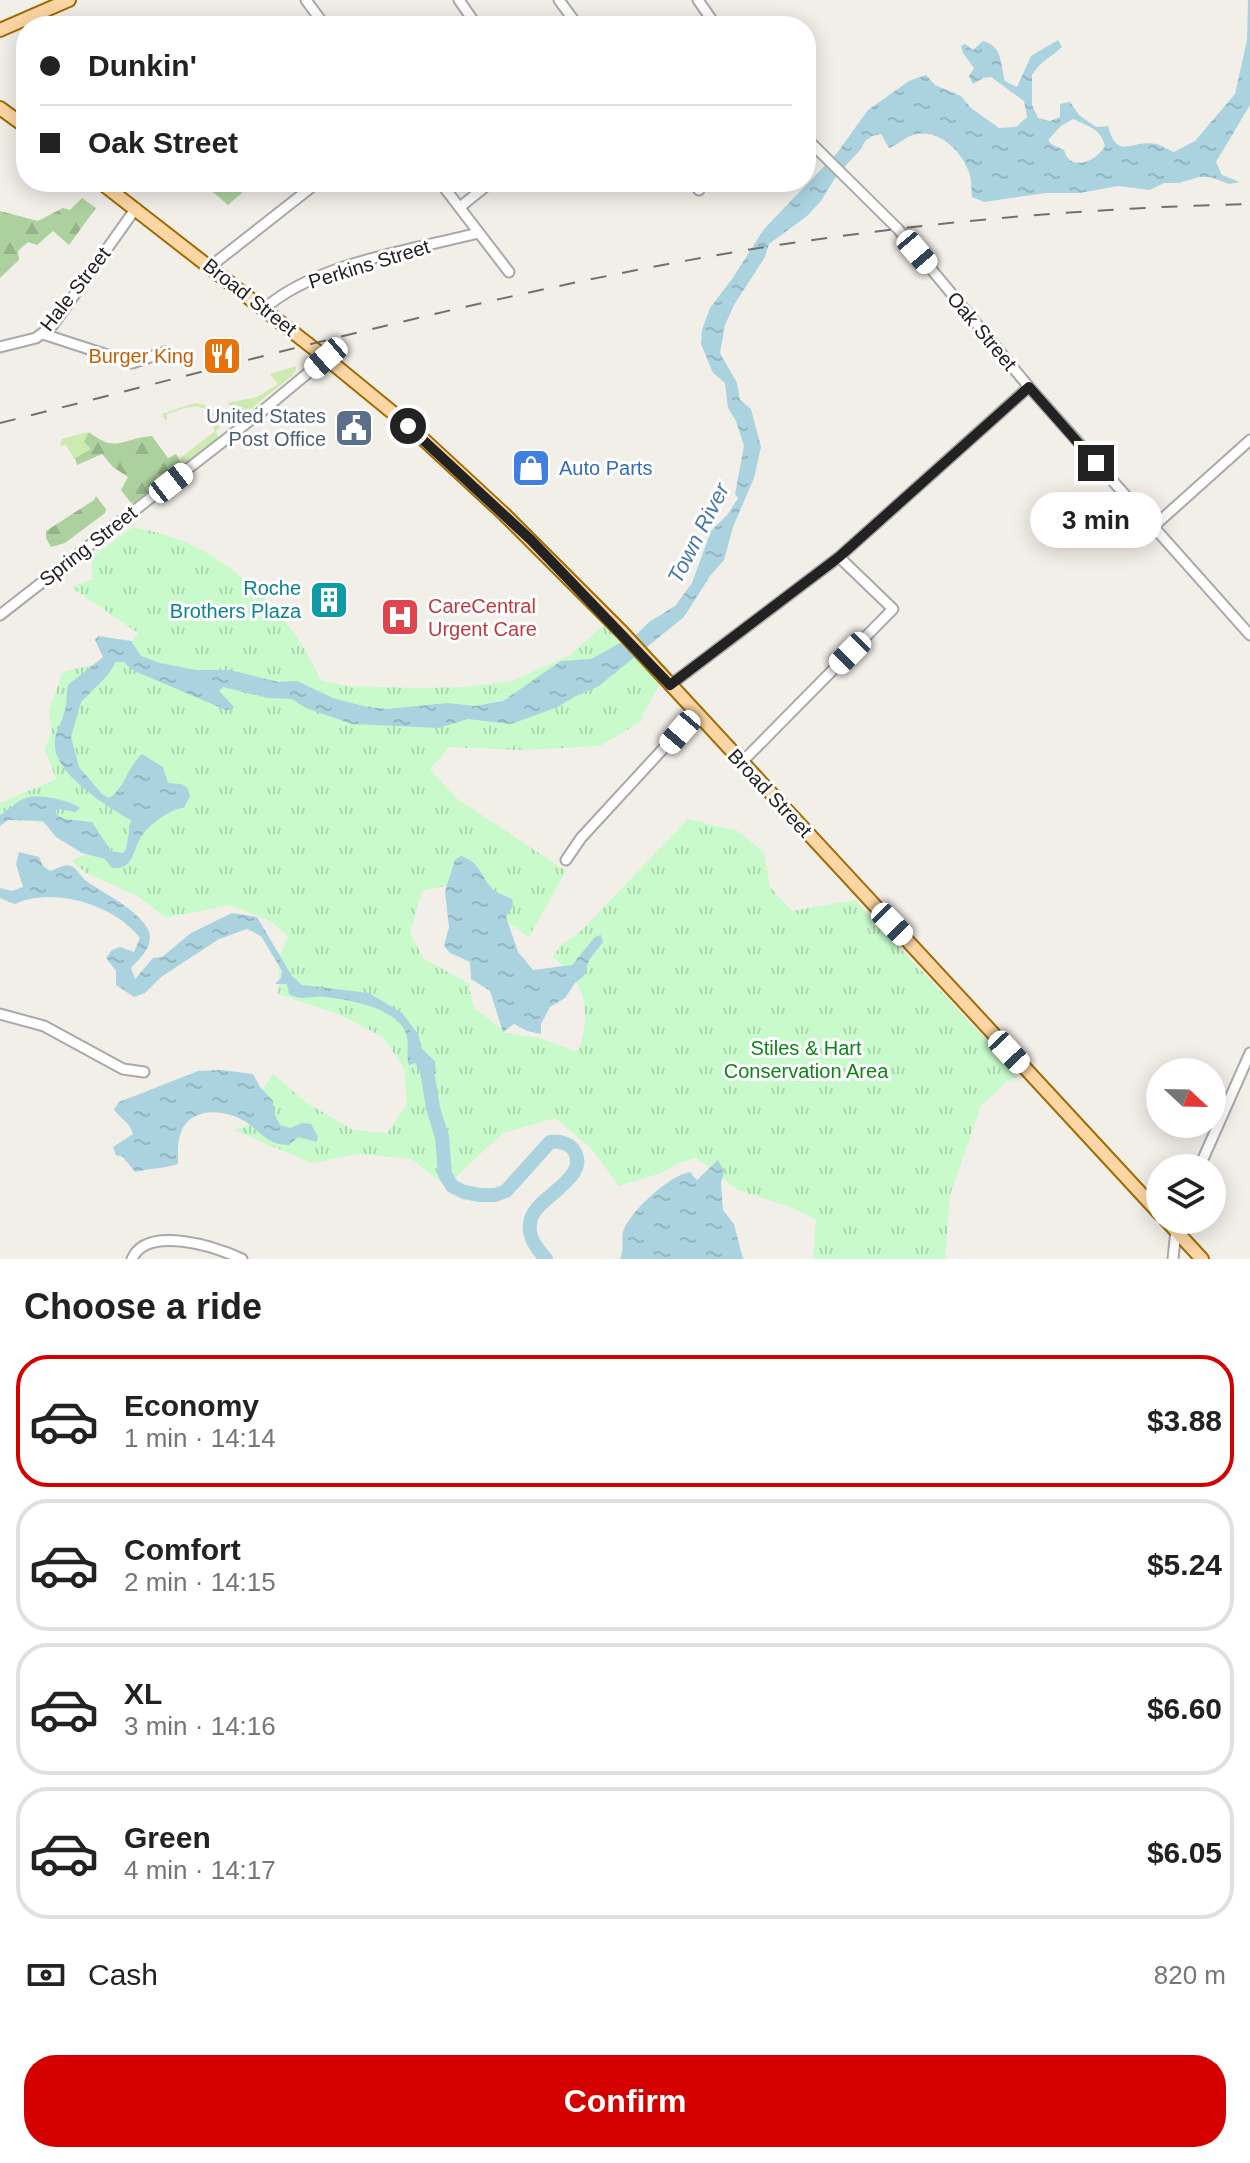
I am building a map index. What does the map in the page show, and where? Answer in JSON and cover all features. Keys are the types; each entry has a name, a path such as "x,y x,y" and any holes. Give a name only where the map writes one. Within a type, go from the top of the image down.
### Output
{"main road":[{"path":"32,16 69,0"},
{"name":"Broad Street","path":"114,192 265,308 469,480 622,632 1146,1199"},
{"path":"1182,1234 1202,1259"}],"street":[{"name":"Oak Street","path":"816,148 898,229 1029,387 1250,635"},
{"path":"211,266 305,192"},
{"path":"448,192 509,272"},
{"path":"460,207 479,192"},
{"name":"Hale Street","path":"0,347 43,334 58,318 136,208"},
{"name":"Perkins Street","path":"265,308 294,288 330,272 478,233"},
{"path":"43,334 132,363 165,352"},
{"name":"Spring Street","path":"0,615 326,358"},
{"path":"670,685 839,557 1029,387"},
{"path":"1153,527 1250,440"},
{"path":"742,762 893,609 839,557"},
{"path":"566,860 581,838 696,713"},
{"path":"0,1014 44,1026 123,1069 144,1072"},
{"path":"1205,1154 1249,1059"},
{"path":"1173,1259 1175,1234"},
{"path":"132,1259 144,1244 165,1239 211,1248 242,1259"}],"green space":[{"path":"213,192 243,192 228,205"},
{"path":"82,198 96,208 69,245 53,231 37,245 28,242 18,251 19,260 0,278 0,211 38,221 63,208 70,210"},
{"path":"296,366 292,376 248,411 237,412 227,403 257,397 278,384 270,374"},
{"path":"195,403 208,406 222,424 216,431 218,438 183,465 180,458 215,431 213,427 218,421 200,407 167,414 167,420 162,414"},
{"path":"88,432 91,449 74,459 66,445 60,446 62,439"},
{"path":"89,432 113,443 152,436 168,458 176,454 183,465 131,503 121,490 128,477 113,467 102,454 77,465 75,458 91,449 84,442"},
{"path":"96,496 106,509 105,513 65,543 51,547 46,531"},
{"name":"Stiles & Hart Conservation Area","path":"133,527 169,536 197,548 241,577 280,615 310,658 320,680 346,686 417,688 464,687 512,681 570,655 611,619 669,668 642,716 643,720 600,746 523,750 449,747 430,769 456,798 566,871 529,937 489,909 460,883 422,891 410,933 423,958 468,983 474,1008 507,1033 540,1038 574,1051 579,1050 583,1036 583,999 573,978 553,957 561,945 582,930 688,819 738,831 764,853 770,887 792,911 855,900 1006,1061 1017,1078 1007,1081 981,1106 950,1195 945,1259 813,1259 816,1220 794,1208 738,1190 696,1158 619,1186 591,1148 555,1118 503,1133 446,1186 411,1159 358,1154 312,1163 234,1130 272,1116 263,1089 273,1074 307,1103 353,1130 387,1133 407,1104 404,1068 383,1037 338,1014 278,994 280,956 288,936 270,921 230,905 166,918 139,897 86,873 71,860 90,854 65,829 0,813 0,803 56,779 45,750 52,730 49,710 63,672 119,658 138,633 71,587 93,579 91,558"}],"water":[{"path":"1250,0 1250,105 1216,162 1222,175 1240,182 1229,184 1210,177 1199,177 1179,183 1164,183 1150,190 1118,186 1080,193 1046,193 984,202 972,197 969,172 955,150 934,135 910,136 889,148 881,134 865,141 837,175 821,201 807,216 769,244 765,257 725,325 720,353 737,383 740,400 751,409 761,447 754,478 733,527 724,560 684,617 599,686 558,707 511,724 468,719 439,728 352,724 306,708 292,699 268,698 223,687 219,691 234,707 226,710 132,670 124,662 116,662 108,675 81,702 71,737 79,767 109,798 119,789 142,754 163,767 168,783 187,787 190,796 184,808 168,813 150,826 139,840 129,862 120,868 112,868 105,859 82,853 56,837 43,821 8,820 0,826 0,815 21,800 29,797 56,799 80,808 75,812 59,809 56,814 64,819 92,822 111,851 123,853 126,849 131,820 85,790 64,769 55,747 68,685 103,657 95,640 98,636 131,641 141,656 160,663 196,670 230,670 278,682 297,681 333,698 367,707 387,709 447,703 475,706 503,701 561,661 591,659 638,633 649,622 675,606 692,583 711,531 738,498 735,494 744,446 728,408 725,383 713,373 701,344 702,330 710,308 764,229 800,192 816,192 816,175 837,153 868,110 909,81 926,75 935,85 961,96 971,108 999,128 1016,127 1027,117 1024,101 991,77 973,84 969,76 974,68 961,46 965,44 973,50 983,41 989,43 1000,56 1005,81 1017,87 1031,56 1058,40 1062,47 1032,75 1032,105 1038,118 1050,121 1060,117 1060,104 1070,102 1079,115 1096,127 1108,126 1116,143 1126,147 1147,143 1174,152 1195,141 1235,94 1247,40","holes":["1073,119 1097,132 1105,146 1090,160 1072,161 1064,150 1048,140"]},
{"path":"19,852 39,857 43,866 50,871 64,866 73,867 86,881 124,905 142,921 148,929 150,942 131,968 135,979 153,958 162,957 191,933 232,913 257,917 292,976 302,985 369,993 402,1013 418,1034 422,1049 435,1061 436,1074 416,1063 409,1065 406,1033 389,1015 346,1000 298,998 289,994 287,984 275,984 281,978 282,971 261,936 247,929 219,939 161,977 145,993 134,997 116,985 116,971 106,958 112,950 120,947 134,952 140,938 129,926 99,908 65,898 30,899 15,904 0,898 0,888 12,891 23,887 16,864"},
{"path":"461,856 477,867 494,890 512,899 513,906 506,917 518,952 533,970 572,965 595,937 601,935 603,942 589,960 584,976 565,998 550,1007 541,1024 541,1034 514,1024 503,1032 490,991 471,979 470,962 450,953 444,946 449,927 445,891 455,860"},
{"path":"198,1071 253,1074 273,1101 280,1125 290,1128 302,1123 311,1124 318,1137 317,1142 298,1137 289,1145 282,1145 266,1138 238,1118 210,1112 193,1118 181,1132 178,1164 135,1172 123,1157 116,1155 113,1147 133,1134 130,1126 114,1109 119,1102"},
{"path":"718,1160 724,1171 721,1183 723,1210 734,1224 743,1259 620,1259 624,1229 643,1203 662,1186 682,1175 690,1172 697,1180"}],"waterway":[{"name":"Town River","path":"420,1056 427,1071 442,1137 445,1174 452,1186 464,1192 495,1195 506,1191 550,1142 563,1142 573,1149 577,1159 576,1169 543,1202 531,1219 531,1236 546,1259"}],"railway":[{"path":"0,423 465,307 747,250 998,218 1250,204"}],"place":[{"name":"Burger King","path":"222,356"},
{"name":"United States Post Office","path":"354,428"},
{"name":"Auto Parts","path":"531,468"},
{"name":"Roche Brothers Plaza","path":"329,600"},
{"name":"CareCentral Urgent Care","path":"400,617"}],"route":[{"path":"408,426 531,540 670,685 839,557 1029,387 1096,463"}]}
